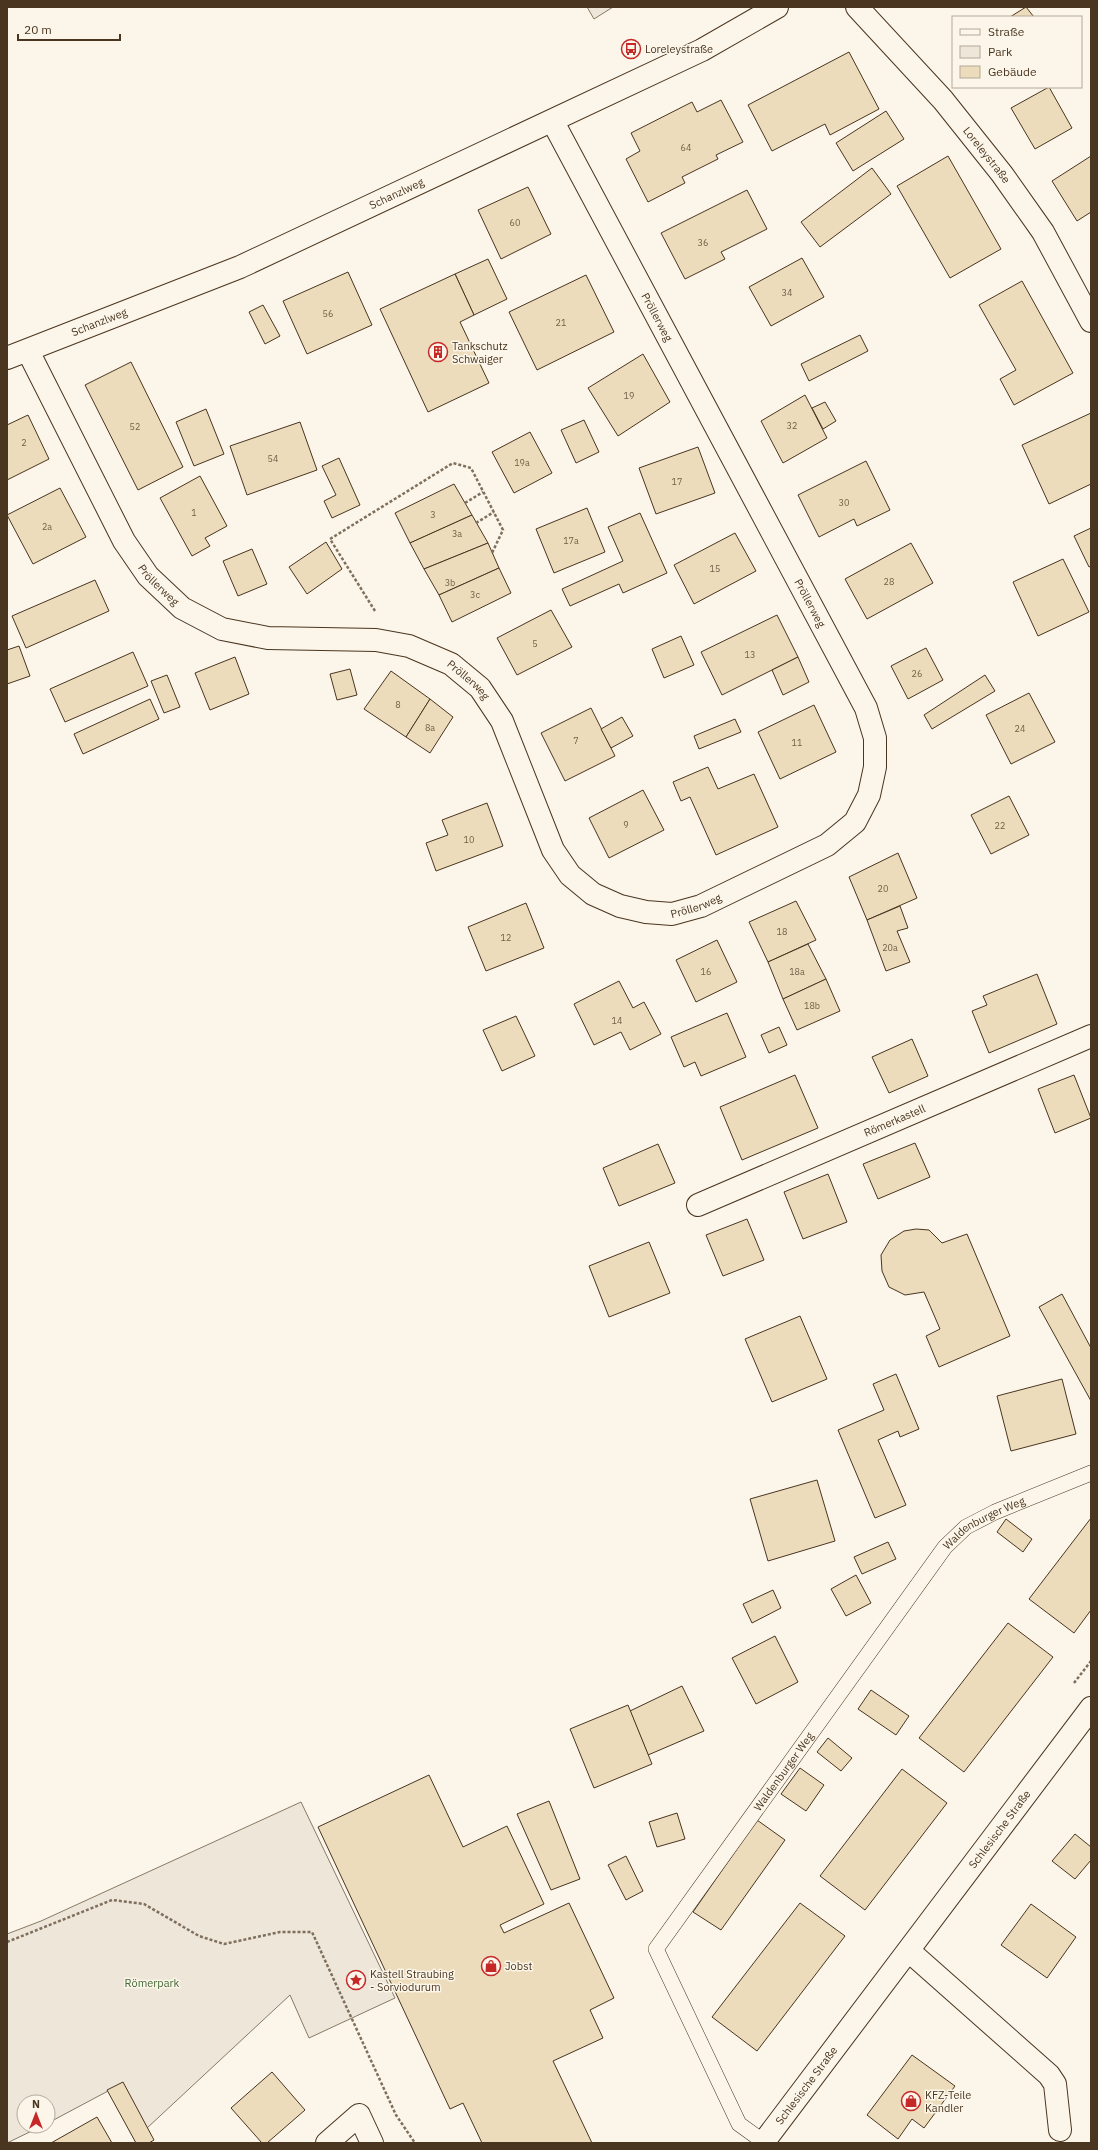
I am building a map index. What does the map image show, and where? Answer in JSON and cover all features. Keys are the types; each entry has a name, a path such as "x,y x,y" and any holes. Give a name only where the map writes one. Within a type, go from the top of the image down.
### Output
{"street":[{"name":"Schanzlweg","path":"7,358 28,351 240,266 553,122 702,50 777,7"},
{"name":"Loreleystraße","path":"857,7 943,100 1002,174 1043,232 1091,321"},
{"name":"Pröllerweg","path":"28,351 124,541 148,576 182,608 222,630 268,638 376,640 409,646 451,664 480,688 502,721 553,850 570,875 593,894 620,906 646,912 672,914 701,906 828,845 855,822 869,795 875,767 875,738 866,708 553,122"},
{"name":"Römerkastell","path":"698,1205 1091,1036"},
{"name":"Schlesische Straße","path":"764,2142 909,1952 1091,1708"},
{"path":"909,1952 1049,2075 1054,2084 1060,2130"},
{"path":"327,2143 358,2115 372,2143"}],"lane":[{"name":"Waldenburger Weg","path":"764,2142 739,2124 656,1949 945,1547 966,1527 995,1512 1091,1473"}],"path":[{"path":"396,644 330,539 454,463 471,468 503,530 492,554"},
{"path":"465,503 483,492"},
{"path":"476,523 494,512"},
{"path":"7,1942 112,1900 144,1904 199,1936 224,1944 280,1932 312,1932 396,2115 415,2143"}],"green space":[{"path":"587,7 613,7 594,19"},
{"name":"Römerpark","path":"301,1802 395,1998 309,2038 290,1995 146,2129 123,2083 56,2119 56,2094 16,2094 16,2134 26,2134 7,2143 7,1934 41,1921"}],"building":[{"path":"1026,7 1033,16 1012,16"},
{"path":"849,52 879,109 830,135 825,124 772,151 748,105"},
{"path":"1050,88 1072,128 1035,149 1011,108"},
{"path":"721,100 743,142 716,155 718,159 682,177 685,183 648,202 626,159 640,151 631,133 692,102 697,112"},
{"path":"886,111 904,139 853,171 836,143"},
{"path":"948,156 1001,249 950,278 897,186"},
{"path":"1091,156 1091,212 1077,221 1052,181"},
{"path":"872,168 891,194 820,247 801,222"},
{"path":"528,187 551,234 501,259 478,210"},
{"path":"747,190 767,229 721,252 725,259 685,279 661,233"},
{"path":"802,258 824,297 771,326 749,287"},
{"path":"488,259 507,299 474,315 455,274"},
{"path":"348,272 372,325 307,354 283,301"},
{"name":"Tankschutz Schwaiger","path":"455,274 474,315 460,322 489,383 428,412 380,309"},
{"path":"586,275 614,332 537,370 509,312"},
{"path":"1022,281 1073,373 1014,405 1000,379 1016,370 979,305"},
{"path":"263,305 280,336 265,344 249,312"},
{"path":"860,335 868,351 809,381 801,364"},
{"path":"643,354 670,402 618,436 588,388"},
{"path":"131,362 183,467 138,490 85,385"},
{"path":"805,395 827,438 783,463 761,421"},
{"path":"825,402 836,421 823,429 812,408"},
{"path":"206,409 224,454 194,466 176,422"},
{"path":"1091,413 1091,484 1049,504 1022,445"},
{"path":"28,415 49,459 7,480 7,425"},
{"path":"584,420 599,452 576,463 561,430"},
{"path":"300,422 317,470 247,495 230,446"},
{"path":"530,432 552,473 514,493 492,452"},
{"path":"698,447 715,493 656,514 639,468"},
{"path":"339,458 360,505 332,518 324,501 336,495 322,466"},
{"path":"866,461 890,510 857,526 854,519 819,537 798,495"},
{"path":"200,476 227,526 205,538 210,546 192,556 160,498"},
{"path":"454,484 472,515 410,543 395,513"},
{"path":"60,488 86,537 33,564 7,515"},
{"path":"587,508 605,552 554,573 536,529"},
{"path":"640,513 667,573 623,593 619,584 570,606 562,589 623,561 608,527"},
{"path":"472,515 488,543 424,569 410,543"},
{"path":"1091,528 1091,566 1089,567 1074,536"},
{"path":"735,533 756,571 694,604 674,565"},
{"path":"326,542 342,569 307,594 289,567"},
{"path":"488,543 499,568 439,595 424,569"},
{"path":"911,543 933,583 867,619 845,579"},
{"path":"252,549 267,584 238,596 223,561"},
{"path":"1063,559 1089,612 1038,636 1013,582"},
{"path":"499,568 511,593 452,622 439,595"},
{"path":"95,580 109,611 26,648 12,616"},
{"path":"551,610 572,647 517,675 497,638"},
{"path":"777,615 798,657 722,695 701,652"},
{"path":"681,636 694,665 664,678 652,649"},
{"path":"19,646 30,676 7,684 7,650"},
{"path":"926,648 943,680 908,699 891,666"},
{"path":"133,652 148,686 65,722 50,689"},
{"path":"235,657 249,694 210,710 195,673"},
{"path":"798,657 809,682 783,695 772,670"},
{"path":"350,669 357,695 337,700 330,674"},
{"path":"391,671 430,699 406,737 364,709"},
{"path":"167,675 180,707 164,713 151,681"},
{"path":"985,675 995,691 932,729 924,715"},
{"path":"1029,693 1055,742 1011,764 986,715"},
{"path":"150,699 159,719 83,754 74,734"},
{"path":"430,699 453,717 430,753 406,737"},
{"path":"814,705 836,752 780,779 758,732"},
{"path":"591,708 615,756 565,781 541,733"},
{"path":"622,717 633,736 611,748 601,729"},
{"path":"735,719 741,732 699,749 694,736"},
{"path":"708,767 718,789 754,774 778,827 716,855 690,797 681,801 673,782"},
{"path":"643,790 664,830 609,858 589,818"},
{"path":"1009,796 1029,835 991,854 971,815"},
{"path":"487,803 503,846 436,871 426,843 448,835 442,820"},
{"path":"898,853 917,898 867,920 849,877"},
{"path":"796,901 816,940 768,962 749,922"},
{"path":"526,903 544,948 486,971 468,927"},
{"path":"900,906 908,928 897,931 910,962 886,971 867,920"},
{"path":"717,940 737,982 696,1002 676,960"},
{"path":"808,944 826,979 783,999 768,962"},
{"path":"1037,974 1057,1024 989,1053 972,1011 987,1005 983,996"},
{"path":"826,979 840,1011 797,1030 783,999"},
{"path":"619,981 633,1008 644,1002 661,1034 630,1050 621,1032 594,1045 574,1004"},
{"path":"727,1013 746,1057 701,1076 695,1062 684,1067 671,1037"},
{"path":"516,1016 535,1056 502,1071 483,1030"},
{"path":"779,1027 787,1045 769,1053 761,1035"},
{"path":"912,1039 928,1076 889,1093 872,1057"},
{"path":"795,1075 818,1128 742,1160 720,1107"},
{"path":"1074,1075 1091,1118 1055,1133 1038,1089"},
{"path":"915,1143 930,1177 878,1199 863,1164"},
{"path":"658,1144 675,1183 619,1206 603,1168"},
{"path":"828,1174 847,1222 803,1239 784,1192"},
{"path":"747,1219 764,1260 723,1276 706,1235"},
{"path":"916,1229 929,1230 942,1243 967,1234 1010,1336 939,1367 926,1336 940,1329 924,1292 905,1295 889,1287 882,1271 881,1255 890,1240 904,1231"},
{"path":"649,1242 670,1293 609,1317 589,1266"},
{"path":"1062,1294 1091,1348 1091,1401 1039,1307"},
{"path":"800,1316 827,1379 772,1402 745,1339"},
{"path":"896,1374 919,1429 900,1437 898,1431 878,1440 906,1505 875,1518 838,1430 884,1410 873,1384"},
{"path":"1062,1379 1076,1434 1011,1451 997,1396"},
{"path":"817,1480 835,1541 768,1561 750,1499"},
{"path":"1091,1518 1091,1610 1074,1633 1029,1599"},
{"path":"1006,1519 1032,1539 1023,1552 997,1532"},
{"path":"888,1542 896,1559 862,1574 854,1557"},
{"path":"856,1575 871,1603 846,1616 831,1589"},
{"path":"773,1590 781,1608 752,1623 743,1604"},
{"path":"1008,1623 1053,1657 964,1772 919,1738"},
{"path":"775,1636 798,1682 756,1704 732,1658"},
{"path":"682,1686 704,1731 648,1755 630,1711"},
{"path":"871,1690 909,1716 896,1735 858,1709"},
{"path":"628,1705 652,1764 594,1788 570,1729"},
{"path":"828,1738 852,1758 841,1771 817,1752"},
{"path":"800,1768 824,1785 806,1811 781,1794"},
{"path":"902,1769 947,1803 865,1910 820,1876"},
{"name":"Jobst","path":"429,1775 463,1847 507,1826 544,1904 500,1925 504,1933 569,1903 614,1998 590,2010 603,2038 553,2061 592,2143 482,2143 463,2103 450,2109 318,1827"},
{"path":"549,1801 580,1879 551,1890 517,1814"},
{"path":"677,1813 685,1839 657,1847 649,1822"},
{"path":"757,1820 785,1840 721,1930 693,1912"},
{"path":"1075,1834 1091,1847 1091,1860 1075,1879 1052,1861"},
{"path":"626,1856 643,1891 626,1900 608,1865"},
{"path":"800,1903 845,1936 757,2051 712,2017"},
{"path":"1031,1904 1076,1937 1047,1978 1001,1945"},
{"name":"KFZ-Teile Kandler","path":"912,2055 955,2086 924,2128 912,2119 898,2139 867,2115"},
{"path":"272,2072 305,2110 267,2143 262,2143 231,2108"},
{"path":"123,2082 154,2140 149,2143 136,2143 107,2090"},
{"path":"97,2117 112,2143 51,2143"}],"place":[{"name":"Loreleystraße","path":"631,49"},
{"name":"Tankschutz Schwaiger","path":"438,352"},
{"name":"Jobst","path":"491,1966"},
{"name":"Kastell Straubing - Sorviodurum","path":"356,1980"},
{"name":"KFZ-Teile Kandler","path":"911,2101"}]}
